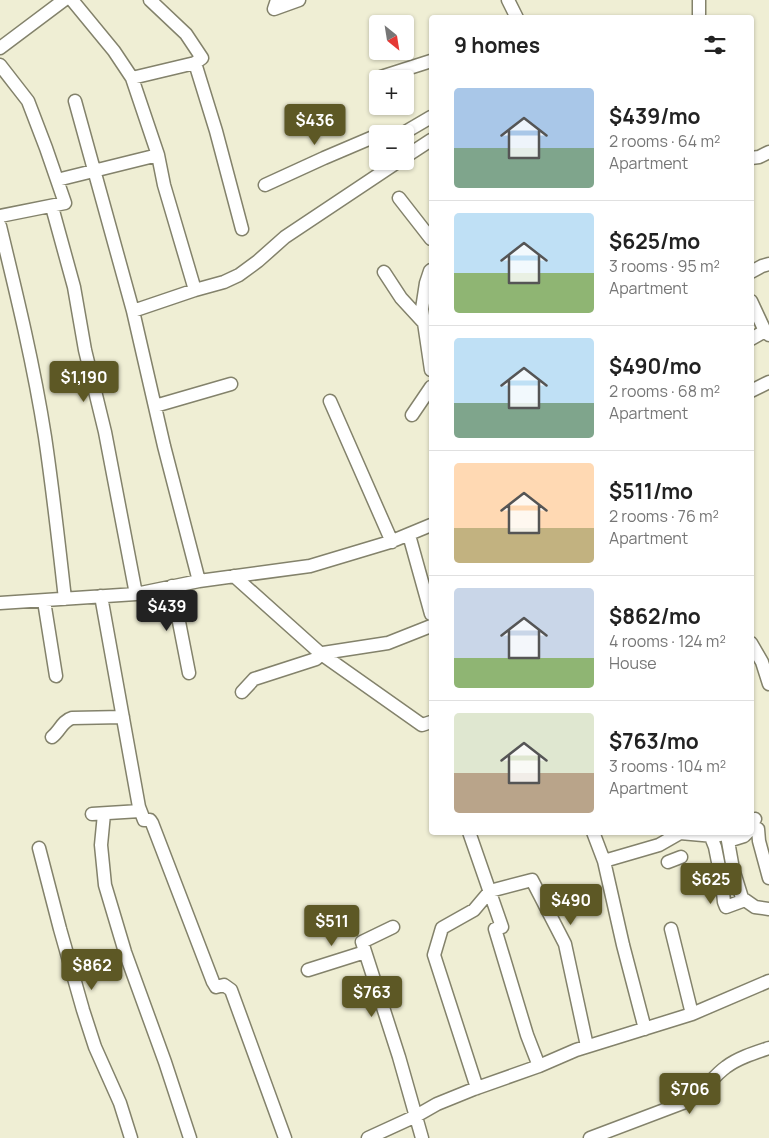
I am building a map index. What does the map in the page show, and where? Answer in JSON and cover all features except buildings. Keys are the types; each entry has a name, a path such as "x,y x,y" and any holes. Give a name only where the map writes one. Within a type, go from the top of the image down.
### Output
{"street":[{"path":"0,48 64,0"},
{"path":"72,0 114,51 132,78 158,155 164,185 195,290"},
{"path":"132,78 195,63 202,58 186,34 150,0"},
{"path":"277,0 274,9 298,0"},
{"path":"508,0 516,15"},
{"path":"699,0 699,15"},
{"path":"403,70 429,62"},
{"path":"195,63 242,229"},
{"path":"0,65 28,101 65,204 0,216"},
{"path":"75,101 133,311 199,581"},
{"path":"414,127 429,118"},
{"path":"265,185 369,139"},
{"path":"414,151 429,141"},
{"path":"754,157 769,152"},
{"path":"57,180 158,155"},
{"path":"133,311 224,282 239,275 285,237 386,170"},
{"path":"399,198 429,237"},
{"path":"52,207 74,287 85,350 105,432 136,594"},
{"path":"0,226 24,323 43,427 55,505 65,599"},
{"path":"754,270 769,264"},
{"path":"384,272 400,298 424,323"},
{"path":"428,287 422,309 429,357"},
{"path":"754,307 767,333 754,338"},
{"path":"754,390 769,382"},
{"path":"155,406 231,384"},
{"path":"412,414 429,390"},
{"path":"330,401 392,542"},
{"path":"0,603 136,594 199,581 310,566 392,542 429,526"},
{"path":"409,535 429,607"},
{"path":"234,576 321,655 422,724 429,722"},
{"path":"172,586 190,673"},
{"path":"101,596 140,811 144,820 150,820 152,823 213,982 216,987 224,985 231,990 285,1138"},
{"path":"44,600 56,676"},
{"path":"242,692 254,679 316,660 323,653 388,643 429,627"},
{"path":"754,647 762,662 769,684"},
{"path":"52,737 58,733 66,720 72,718 123,717"},
{"path":"140,811 98,814 105,885 125,952 190,1138"},
{"path":"754,828 769,878"},
{"path":"470,835 502,927 496,929 527,1035 539,1066"},
{"path":"594,835 604,861 622,945 645,1029"},
{"path":"604,861 659,845 676,835"},
{"path":"710,835 715,847 726,907 745,900 755,907 769,909"},
{"path":"743,901 733,869 728,841 745,835"},
{"path":"39,848 83,1010 96,1047 120,1103 131,1138"},
{"path":"668,862 681,857"},
{"path":"477,1088 434,955 442,928 474,910 490,891 532,880 565,944 587,1046"},
{"path":"393,928 362,942 399,1057 422,1138"},
{"path":"671,929 692,1014"},
{"path":"308,970 365,952"},
{"path":"368,1138 438,1104 477,1088 539,1066 587,1046 692,1014 769,981"},
{"path":"590,1138 688,1101 697,1096 725,1068 737,1060 769,1048"}]}
